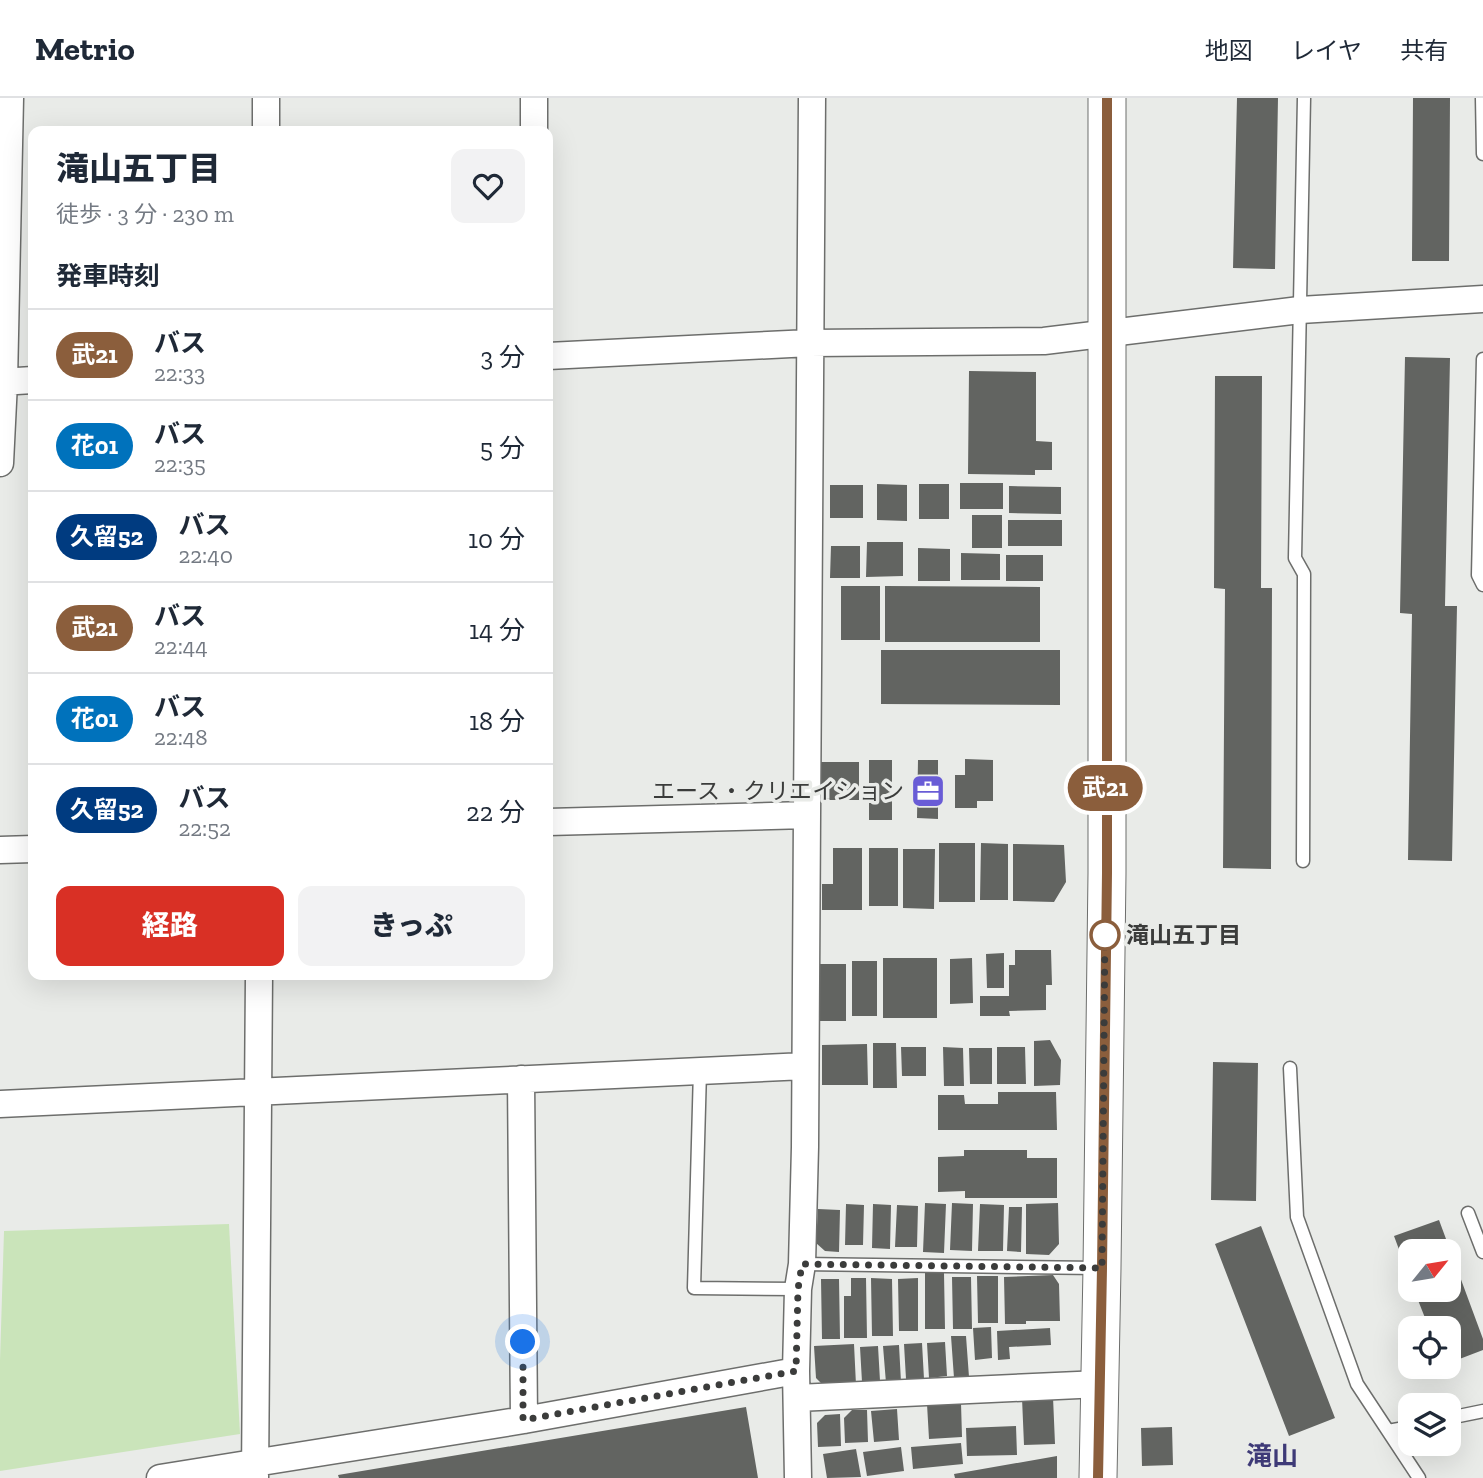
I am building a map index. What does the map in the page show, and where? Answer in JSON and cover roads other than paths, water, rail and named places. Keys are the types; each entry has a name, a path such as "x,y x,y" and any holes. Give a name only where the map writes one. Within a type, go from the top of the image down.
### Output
{"main road":[{"path":"1098,1478 1107,873 1107,98"}],"street":[{"path":"0,463 10,98"},
{"path":"266,98 266,126"},
{"path":"534,98 534,126"},
{"path":"798,1478 796,1371 805,1066 812,98"},
{"path":"553,356 810,343 1044,341 1300,310 1483,299"},
{"path":"2,382 28,380"},
{"path":"553,822 807,815"},
{"path":"0,850 28,849"},
{"path":"255,1471 259,980"},
{"path":"0,1104 805,1066"},
{"path":"521,1079 523,1420"},
{"path":"160,1478 255,1471 796,1371"},
{"path":"797,1398 1100,1384"}],"lane":[{"path":"1303,861 1304,574 1295,558 1304,98"},
{"path":"1482,98 1483,153"},
{"path":"1483,359 1478,575 1483,585"},
{"path":"1290,1069 1297,1217 1357,1384 1419,1478"},
{"path":"700,1070 694,1288 800,1276 1102,1268"},
{"path":"1468,1213 1483,1252"},
{"path":"1461,1416 1483,1411"},
{"path":"1388,1431 1398,1429"}],"place":[{"name":"エース・クリエイション","path":"928,791"},
{"name":"滝山五丁目","path":"1105,935"}],"district":[{"name":"滝山","path":"1272,1456"}]}
